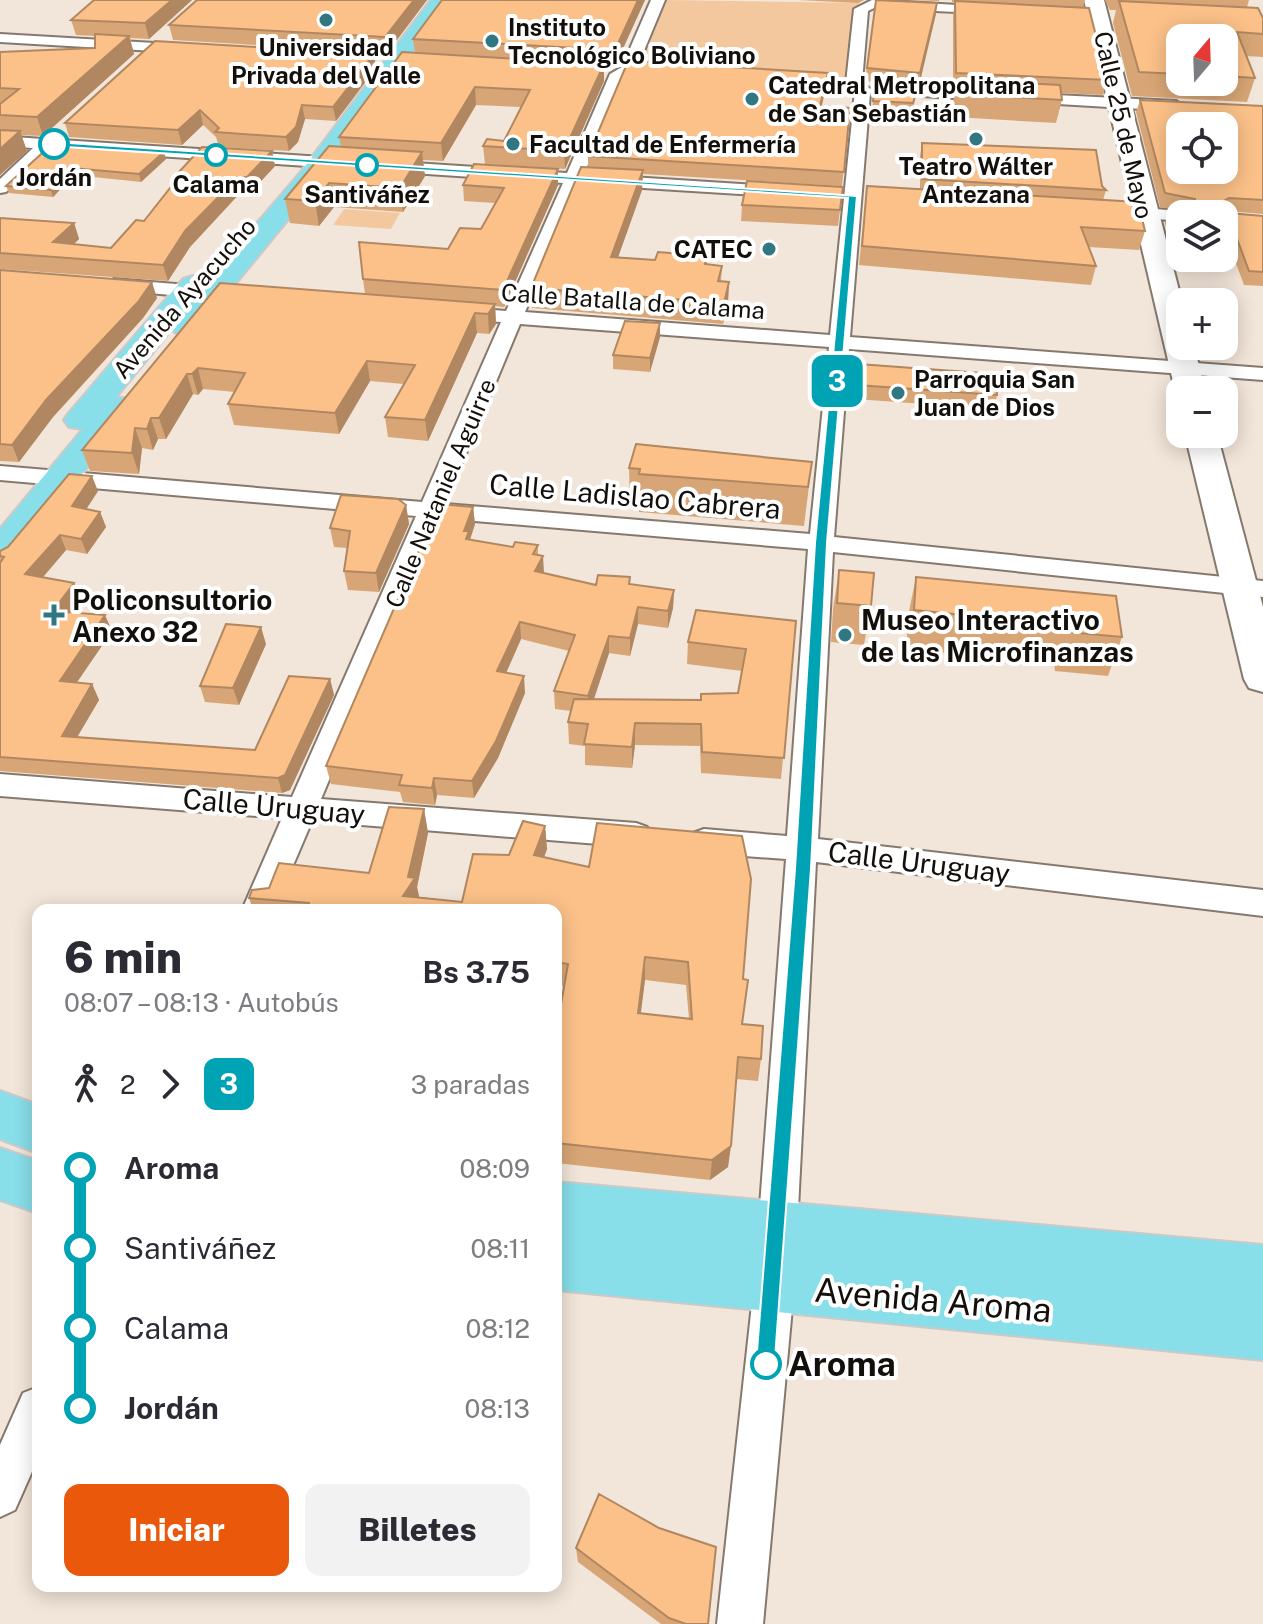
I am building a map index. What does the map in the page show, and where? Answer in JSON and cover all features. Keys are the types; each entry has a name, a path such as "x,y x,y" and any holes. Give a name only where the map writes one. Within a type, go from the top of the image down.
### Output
{"main road":[{"name":"Avenida Ayacucho","path":"399,62 422,0"},
{"name":"Avenida Ayacucho","path":"0,517 31,476 214,293 311,161 399,62 441,0"},
{"name":"Calle 25 de Mayo","path":"1101,11 1121,103 1118,109 1186,376"},
{"path":"1206,448 1252,588 1263,679"},
{"name":"Avenida Ayacucho","path":"0,553 31,476"},
{"path":"0,1115 32,1127"},
{"path":"0,1174 32,1185"},
{"name":"Avenida Aroma","path":"562,1210 775,1258 1263,1330"},
{"name":"Avenida Aroma","path":"562,1262 775,1258 1263,1274"}],"street":[{"name":"Calle Nataniel Aguirre","path":"261,904 434,508 618,74 628,70 658,0"},
{"path":"1014,12 872,2 861,9 854,83 863,90 1191,107"},
{"path":"1074,15 1101,11"},
{"path":"147,52 174,28"},
{"path":"0,38 147,52 198,50"},
{"path":"594,73 618,74"},
{"path":"740,1624 775,1258 804,849 821,543 863,90"},
{"path":"0,188 71,122"},
{"path":"0,141 806,193"},
{"path":"1100,210 1166,215"},
{"path":"95,284 214,293"},
{"name":"Calle Batalla de Calama","path":"439,312 842,342 1166,377"},
{"name":"Calle Batalla de Calama","path":"1233,376 1263,374"},
{"name":"Calle Ladislao Cabrera","path":"31,476 821,543 1252,588"},
{"name":"Calle Uruguay","path":"0,785 804,849 1263,903"},
{"path":"0,1495 32,1422"}],"shaded area":[{"path":"664,0 861,3 854,8 846,83 850,88 628,74"},
{"path":"344,209 400,213 391,229 333,225"}],"building":[{"path":"94,0 172,0 145,23 71,20"},
{"path":"197,0 414,0 385,37 169,25"},
{"path":"442,0 638,0 615,50 413,39"},
{"path":"876,0 937,3 920,73 867,68"},
{"path":"955,1 1089,8 1107,80 956,73"},
{"path":"1119,1 1258,8 1263,18 1263,34 1238,32 1238,24 1166,24 1166,73 1139,72"},
{"path":"95,34 129,36 37,117 0,115 0,104 19,89 0,88 0,52 95,48"},
{"path":"1238,35 1255,78 1238,77"},
{"path":"155,41 374,54 333,107 302,105 296,127 286,137 215,132 219,128 200,110 178,130 65,123"},
{"path":"402,52 604,64 564,151 483,146 487,139 504,141 530,90 475,87 441,143 339,137"},
{"path":"634,61 828,73 820,106 850,108 844,172 588,156 626,66"},
{"path":"957,80 1060,85 1062,100 958,94"},
{"path":"874,87 917,90 913,103 873,101"},
{"path":"1140,100 1263,106 1263,200 1195,199 1165,193"},
{"path":"0,130 20,131 0,149"},
{"path":"922,143 1096,150 1102,186 1106,190 922,179"},
{"path":"51,145 164,152 139,174 72,168 51,190 6,186"},
{"path":"329,146 422,152 400,188 329,183 315,201 285,199"},
{"path":"202,147 272,151 247,177 238,177 185,231 163,265 0,253 0,218 74,223 53,242 111,248 136,220 144,221 181,174 178,173"},
{"path":"474,164 558,169 503,290 363,279 359,242 448,249 460,228 481,229 504,188 463,185"},
{"path":"581,167 643,170 611,257 655,260 658,252 707,256 705,264 722,266 718,281 729,282 724,303 531,288"},
{"path":"747,181 843,187 840,210 742,205"},
{"path":"867,186 1138,202 1145,231 1081,227 1096,266 862,246"},
{"path":"1238,214 1263,216 1263,272 1249,271 1238,241"},
{"path":"0,270 152,282 138,302 46,400 12,445 0,444"},
{"path":"220,283 495,304 488,314 475,313 425,420 385,417 415,365 367,361 335,413 228,404 245,373 198,368 187,374 159,418 151,418 147,429 135,428 132,453 82,450"},
{"path":"625,321 660,323 650,358 613,355"},
{"path":"858,364 995,374 997,395 857,385"},
{"path":"636,444 812,462 808,487 639,474 640,469 629,468"},
{"path":"69,474 92,476 72,506 100,512 81,539 60,535 25,574 74,583 53,611 105,615 60,681 92,684 62,736 255,750 289,676 330,679 285,775 278,778 0,757 0,563 4,557 0,556 0,551 8,547"},
{"path":"341,495 398,499 406,505 376,573 344,571 350,531 330,528"},
{"path":"439,504 473,507 464,531 469,531 466,539 513,547 515,542 538,545 533,554 543,556 535,571 596,585 598,575 630,577 629,584 674,590 668,611 638,607 630,638 609,636 588,696 554,691 575,635 520,622 497,671 524,676 496,741 472,781 434,778 432,788 399,785 402,775 326,766"},
{"path":"839,570 874,573 871,606 837,603"},
{"path":"916,577 1116,596 1122,637 1068,632 1067,625 914,610"},
{"path":"696,610 796,621 784,758 702,752 701,724 635,723 632,747 584,744 588,724 568,722 574,699 701,700 701,694 738,693 746,649 688,642"},
{"path":"226,624 261,627 233,688 200,686"},
{"path":"389,807 424,809 408,877 415,878 403,896 462,902 473,854 509,855 523,821 545,826 534,855 589,867 597,823 742,836 751,879 743,979 748,980 742,1024 763,1026 761,1059 738,1057 731,1146 712,1160 562,1144 562,998 568,964 562,963 562,904 309,904 249,898 252,890 269,888 279,863 369,873","holes":["645,957 688,962 692,1019 638,1013"]},
{"path":"599,1494 659,1528 716,1547 708,1624 686,1624 669,1618 576,1548"}],"bus line":[{"name":"3","path":"54,144 853,196 842,342 821,543 803,869 766,1364"}],"place":[{"name":"Universidad Privada del Valle","path":"326,20"},
{"name":"Instituto Tecnológico Boliviano","path":"492,41"},
{"name":"Catedral Metropolitana de San Sebastián","path":"752,99"},
{"name":"Teatro Wálter Antezana","path":"976,139"},
{"name":"Jordán","path":"54,144"},
{"name":"Facultad de Enfermería","path":"513,144"},
{"name":"Calama","path":"216,155"},
{"name":"Santiváñez","path":"367,165"},
{"name":"CATEC","path":"769,249"},
{"name":"Parroquia San Juan de Dios","path":"898,393"},
{"name":"Policonsultorio Anexo 32","path":"54,615"},
{"name":"Museo Interactivo de las Microfinanzas","path":"845,635"},
{"name":"Aroma","path":"766,1364"}]}
